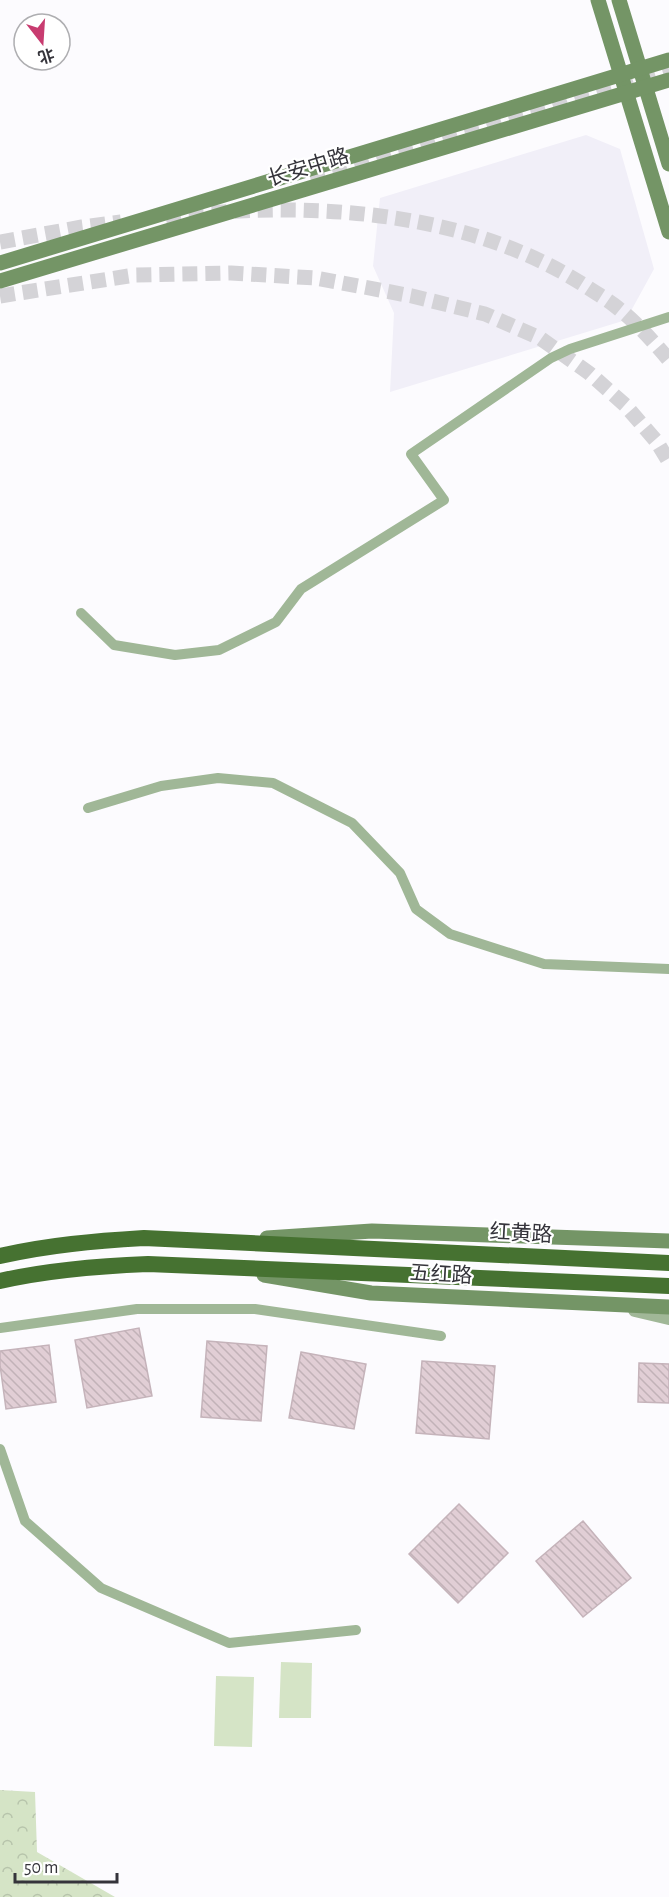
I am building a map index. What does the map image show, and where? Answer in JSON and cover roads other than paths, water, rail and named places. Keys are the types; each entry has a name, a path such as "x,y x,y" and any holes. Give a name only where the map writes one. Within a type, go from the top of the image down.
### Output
{"highway":[{"name":"五红路","path":"0,1256 47,1246 144,1238 371,1249"},
{"name":"红黄路","path":"371,1249 669,1263"},
{"name":"五红路","path":"0,1281 102,1266 148,1264 669,1286"}],"main road":[{"path":"598,0 669,232"},
{"path":"620,0 669,164"},
{"name":"长安中路","path":"0,262 669,60"},
{"name":"长安中路","path":"0,281 669,80"},
{"name":"五红路","path":"213,1241 372,1231 669,1241"},
{"name":"五红路","path":"213,1266 371,1293 669,1307"}],"street":[{"path":"81,613 114,645 175,655 219,651 276,622 301,589 444,500 411,454 551,358 570,349 669,317"},
{"path":"88,808 161,786 218,777 273,783 352,823 400,873 416,909 450,934 544,964 669,969"},
{"path":"612,1304 669,1318"},
{"path":"0,1328 137,1309 255,1309 441,1336"},
{"path":"0,1449 25,1521 101,1587 229,1643 356,1629"}],"tunnel":[{"path":"310,177 669,69"},
{"path":"166,217 219,212 327,211 381,216 435,225 487,240 537,259 584,285 622,311 669,360"},
{"path":"0,242 121,222"},
{"path":"0,296 135,275 231,273 316,278 412,296 485,314 540,338 589,373 625,405 657,442 669,462"}]}
